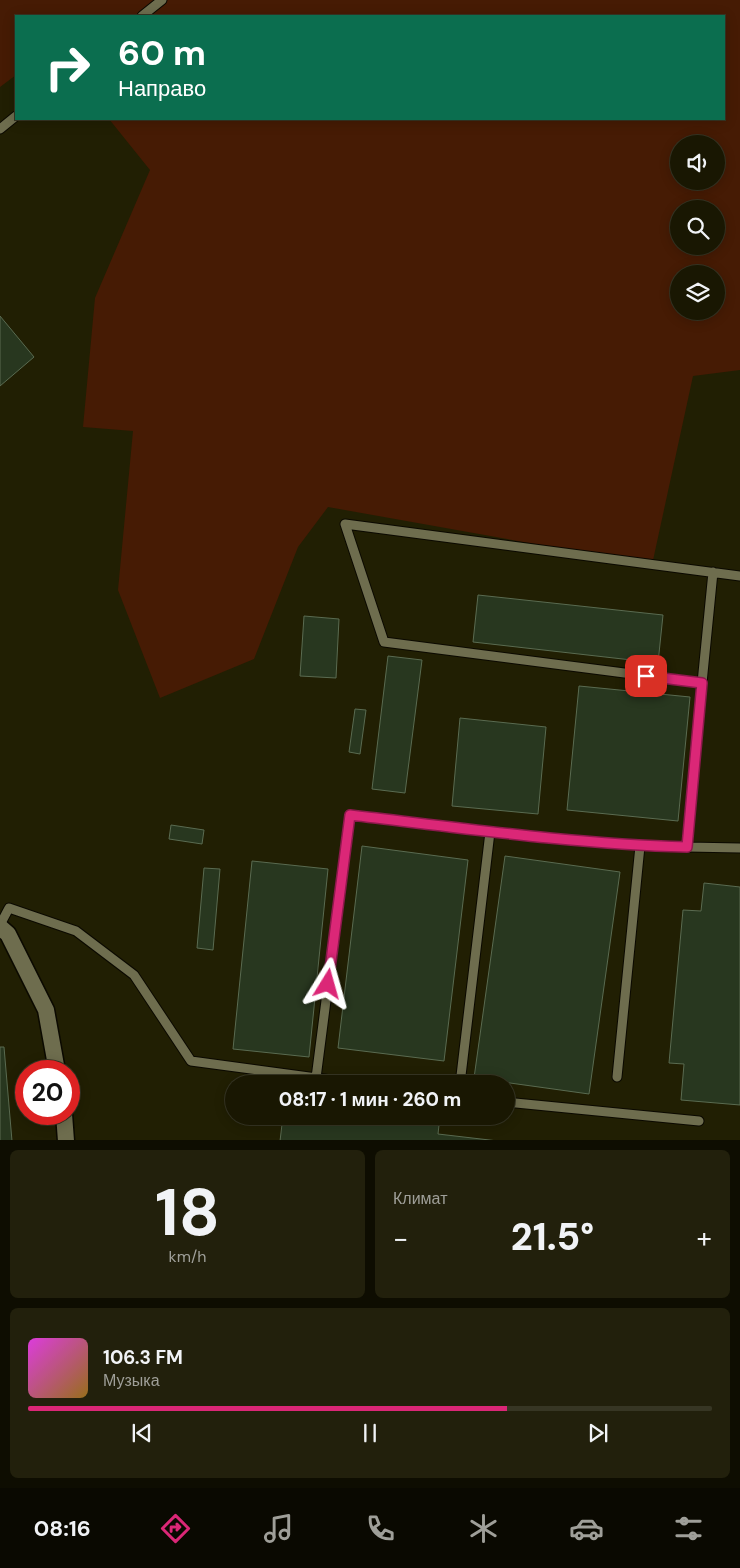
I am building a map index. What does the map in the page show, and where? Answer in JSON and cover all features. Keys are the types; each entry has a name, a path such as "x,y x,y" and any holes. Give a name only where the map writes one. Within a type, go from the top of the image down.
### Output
{"street":[{"path":"0,926 8,934 46,1010 55,1060"},
{"path":"65,1125 66,1140"}],"lane":[{"path":"143,15 162,0"},
{"path":"0,129 15,117"},
{"path":"702,683 384,642 345,524 740,576"},
{"path":"687,847 713,572"},
{"path":"316,1075 350,815 490,832 640,846 740,848"},
{"path":"461,1075 490,832"},
{"path":"617,1077 640,846"},
{"path":"0,926 5,907 76,931 134,975 191,1061 294,1075"},
{"path":"515,1103 699,1121"}],"shaded area":[{"path":"0,0 740,0 740,370 693,376 652,565 328,507 298,547 254,659 160,698 118,590 133,431 83,427 95,298 150,170 110,120 725,120 725,15 15,15 15,76 0,87"}],"building":[{"path":"0,316 34,357 0,386"},
{"path":"478,595 663,615 658,663 473,642"},
{"path":"304,616 339,619 336,678 300,676"},
{"path":"388,656 422,660 405,793 372,789"},
{"path":"579,686 690,697 678,821 567,810"},
{"path":"355,709 366,710 360,754 349,752"},
{"path":"460,718 546,727 538,814 452,806"},
{"path":"171,825 204,830 202,844 169,839"},
{"path":"362,846 468,860 444,1061 338,1048"},
{"path":"505,856 620,872 589,1094 515,1084 515,1075 474,1075"},
{"path":"252,861 328,869 309,1057 233,1049"},
{"path":"204,868 220,869 213,950 197,948"},
{"path":"704,883 740,887 740,1105 681,1100 684,1064 669,1063 683,910 701,911"},
{"path":"0,1047 4,1047 12,1140 0,1140"},
{"path":"282,1125 439,1125 438,1134 489,1140 280,1140"}],"route":[{"path":"328,984 350,815 490,832 640,846 687,847 702,683 646,676"}]}
